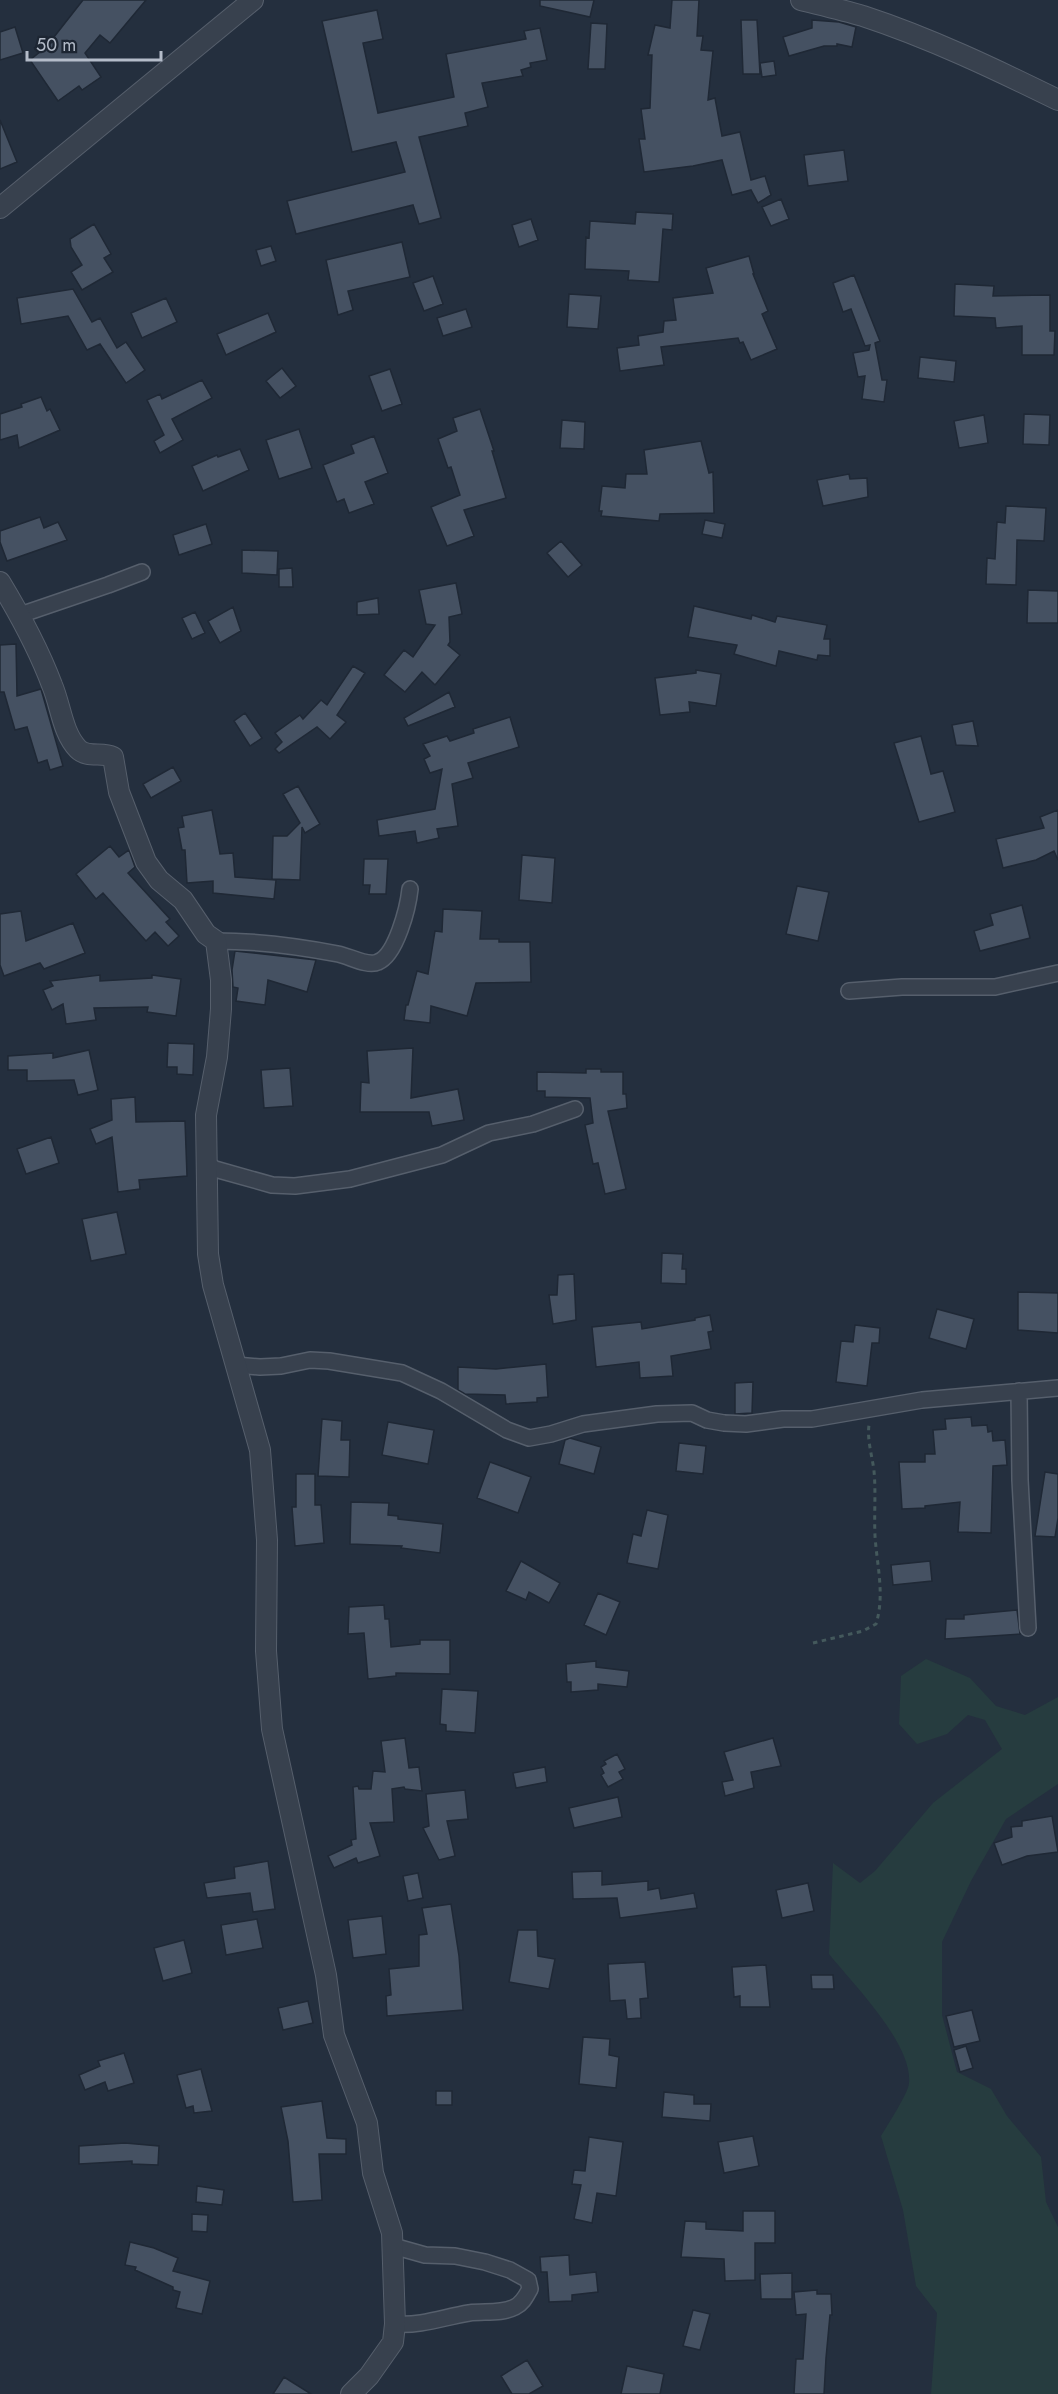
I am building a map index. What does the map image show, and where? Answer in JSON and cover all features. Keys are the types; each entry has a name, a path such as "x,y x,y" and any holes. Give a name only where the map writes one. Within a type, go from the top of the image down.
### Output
{"street":[{"path":"0,208 253,0"},
{"path":"801,0 861,16 905,31 999,71 1058,100"},
{"path":"20,615 142,572"},
{"path":"0,582 20,615 53,686 68,734 79,750 88,754 113,757 119,792 147,862 159,880 183,900 206,934 216,941 280,944 342,955 374,964 382,961 393,948 408,903 410,889"},
{"path":"216,941 221,980 221,1009 217,1057 206,1115 208,1254 213,1285 260,1450 267,1540 266,1651 272,1729 326,1975 334,2035 367,2123 374,2173 390,2220 393,2246 395,2324 393,2342 387,2353 355,2392"},
{"path":"849,991 902,987 995,987 1058,973"},
{"path":"205,1163 215,1169 272,1185 295,1186 350,1179 442,1155 489,1133 540,1122 575,1109"},
{"path":"236,1365 281,1366 310,1360 402,1373 441,1391 507,1430 529,1438 583,1424 657,1414 692,1413 724,1424 746,1424 783,1419 812,1419 922,1400 1058,1388"},
{"path":"1019,1391 1020,1480 1028,1628"},
{"path":"393,2246 425,2255 455,2256 485,2262 510,2270 528,2280 530,2289 518,2306 505,2311 471,2313 414,2325 395,2324"}],"path":[{"path":"813,1643 863,1631 876,1624 880,1613 881,1574 875,1533 874,1472 868,1438 873,1408"}],"green space":[{"path":"926,1659 970,1678 996,1706 1025,1715 1058,1697 1058,1784 1006,1819 971,1881 942,1942 942,2015 957,2072 991,2089 1007,2116 1041,2157 1046,2202 1058,2227 1058,2394 931,2394 937,2313 916,2286 903,2210 881,2136 908,2087 908,2067 902,2051 880,2015 829,1954 833,1863 860,1883 875,1871 933,1803 1002,1749 985,1720 968,1715 947,1734 917,1744 899,1724 901,1676"}],"building":[{"path":"83,0 146,0 110,43 100,35 85,53 101,77 82,90 79,86 58,101 30,60 56,39 54,37"},
{"path":"540,0 594,0 590,17 540,6"},
{"path":"672,0 699,0 697,36 703,36 701,50 713,51 708,100 715,98 722,136 740,132 751,180 765,176 771,195 758,203 751,190 732,195 722,160 644,172 639,139 645,139 641,109 650,108 652,55 648,55 655,25 670,28"},
{"path":"377,10 383,39 363,43 378,113 454,97 446,54 526,39 524,31 540,28 547,60 530,63 531,67 521,70 523,76 482,83 488,107 465,113 468,126 419,137 441,218 419,224 413,205 296,234 287,201 405,172 396,142 352,152 322,21"},
{"path":"741,20 757,20 760,74 743,74"},
{"path":"812,20 839,22 856,27 852,47 837,44 837,46 824,46 789,56 783,37 812,28"},
{"path":"591,23 607,24 605,69 588,69"},
{"path":"15,27 23,53 0,60 0,32"},
{"path":"774,61 776,75 762,77 760,63"},
{"path":"0,120 17,162 0,169"},
{"path":"844,150 848,181 808,186 804,155"},
{"path":"781,199 789,219 771,226 762,207"},
{"path":"636,212 673,214 672,230 663,229 659,282 628,280 629,271 585,269 586,237 589,238 590,221 635,224"},
{"path":"531,219 538,240 519,247 512,225"},
{"path":"94,224 111,254 104,258 113,272 82,290 71,272 82,265 71,247 70,239"},
{"path":"402,242 410,277 348,291 353,310 338,315 326,260"},
{"path":"271,246 276,261 261,266 256,250"},
{"path":"749,256 753,274 768,311 762,314 777,349 751,360 743,342 740,343 738,338 661,347 664,365 620,371 617,348 639,345 638,336 663,332 664,321 676,320 673,298 713,293 706,268"},
{"path":"854,275 880,341 875,343 882,380 887,380 884,402 862,399 865,376 858,377 853,353 869,350 870,345 865,346 851,309 843,312 833,283"},
{"path":"433,276 443,304 424,311 413,283"},
{"path":"955,284 994,286 993,296 1050,295 1050,331 1055,331 1054,355 1022,355 1022,326 996,328 995,318 954,316"},
{"path":"73,289 92,322 100,318 117,348 126,342 145,370 126,383 100,344 87,350 68,316 21,324 17,298"},
{"path":"569,294 601,296 598,329 567,327"},
{"path":"166,298 177,322 142,338 131,313"},
{"path":"466,309 472,327 443,336 437,318"},
{"path":"268,313 276,332 226,355 217,334"},
{"path":"920,357 956,361 954,382 918,378"},
{"path":"282,368 296,386 280,398 266,381"},
{"path":"390,369 402,404 382,411 369,376"},
{"path":"202,380 212,398 172,419 183,440 160,453 154,441 164,435 147,400 160,394 162,399"},
{"path":"41,397 47,411 50,409 60,430 19,448 17,435 0,440 0,414 22,407 21,404"},
{"path":"480,409 506,498 464,510 474,536 447,546 431,507 460,495 451,467 448,468 438,439 457,431 453,418"},
{"path":"1024,414 1050,415 1049,445 1023,444"},
{"path":"984,415 988,443 959,448 954,421"},
{"path":"562,420 585,422 584,449 560,448"},
{"path":"299,429 312,468 279,479 266,440"},
{"path":"374,436 388,473 365,482 374,504 349,513 344,499 337,502 323,465 354,453 351,445"},
{"path":"701,441 709,473 713,472 714,513 660,514 659,521 601,516 602,511 599,511 602,486 625,488 626,474 647,474 644,450"},
{"path":"240,449 249,470 203,491 192,466 217,455 218,457"},
{"path":"849,474 850,479 867,478 868,497 823,506 817,480"},
{"path":"1006,506 1046,508 1044,541 1017,540 1016,585 986,584 987,558 995,559 997,522 1005,523"},
{"path":"40,517 44,528 58,522 67,540 7,561 0,542 0,531"},
{"path":"705,520 725,524 722,538 702,534"},
{"path":"206,524 212,544 179,555 173,535"},
{"path":"561,541 582,565 568,577 547,553"},
{"path":"242,550 278,551 277,575 242,573"},
{"path":"292,568 293,587 279,587 279,569"},
{"path":"456,583 462,614 449,617 450,642 448,645 460,655 435,685 422,672 405,692 384,675 404,650 413,657 435,625 426,624 419,590"},
{"path":"1028,590 1058,591 1058,623 1027,623"},
{"path":"378,598 379,614 357,615 357,602"},
{"path":"694,606 751,619 752,615 775,622 777,616 827,625 824,639 830,639 830,656 818,655 817,660 779,651 776,666 734,654 737,645 688,637"},
{"path":"233,607 241,631 220,643 208,621"},
{"path":"195,612 205,633 192,639 182,618"},
{"path":"16,644 17,696 41,689 63,766 50,770 47,760 38,763 27,727 15,730 4,692 0,692 0,645"},
{"path":"353,666 365,673 337,715 346,722 330,739 317,727 279,753 275,749 282,742 275,733 300,715 303,719 321,700 327,705"},
{"path":"696,670 721,674 716,706 689,702 690,712 660,715 655,678 696,673"},
{"path":"449,692 455,707 408,726 404,718"},
{"path":"245,713 262,738 250,746 234,721"},
{"path":"510,717 519,747 468,763 473,778 452,784 458,826 437,829 439,838 417,843 415,831 379,836 377,820 435,809 442,769 430,773 424,759 430,756 423,744 447,736 450,741 474,733 473,729"},
{"path":"973,721 978,746 956,745 952,725"},
{"path":"921,736 931,774 943,771 955,812 919,822 894,743"},
{"path":"173,767 181,781 151,798 143,784"},
{"path":"298,786 320,824 305,833 302,827 300,880 272,879 273,836 287,836 300,823 283,794"},
{"path":"212,810 220,854 233,853 235,877 276,880 274,899 213,893 213,881 187,883 185,850 182,850 178,828 184,827 182,816"},
{"path":"1058,810 1058,860 1054,851 1036,860 1003,868 996,839 1044,828 1040,817"},
{"path":"110,846 119,857 129,850 135,867 128,873 170,919 166,922 179,936 168,946 155,932 146,941 103,893 96,899 76,874"},
{"path":"522,855 555,858 552,903 519,900"},
{"path":"364,859 388,859 386,894 369,894 370,885 363,885"},
{"path":"797,886 829,892 818,941 786,934"},
{"path":"1022,905 1030,938 980,951 974,931 993,925 990,914"},
{"path":"443,909 482,911 480,939 499,939 499,942 530,942 531,982 476,983 467,1016 431,1006 430,1023 404,1020 406,1005 408,1005 417,971 428,974 435,931 442,932"},
{"path":"21,911 26,941 73,923 85,953 44,969 40,963 4,976 0,965 0,914"},
{"path":"235,951 316,960 307,992 268,980 265,1005 236,1001 238,988 233,987 232,970"},
{"path":"100,975 100,981 152,978 152,975 181,979 176,1016 147,1012 148,1007 94,1008 96,1020 66,1024 63,1004 52,1010 43,990 53,986 50,981"},
{"path":"168,1043 194,1044 193,1075 177,1074 177,1067 167,1067"},
{"path":"413,1048 411,1098 458,1089 464,1120 432,1126 429,1112 360,1112 361,1082 369,1083 367,1051"},
{"path":"89,1050 98,1090 78,1095 74,1080 27,1081 27,1070 8,1070 8,1056 53,1053 53,1058"},
{"path":"290,1068 293,1106 264,1108 261,1070"},
{"path":"586,1069 623,1072 623,1094 626,1094 627,1108 608,1111 626,1189 605,1194 598,1163 593,1164 585,1125 593,1123 590,1098 545,1097 545,1091 537,1091 537,1072 586,1073"},
{"path":"135,1097 136,1122 185,1121 187,1176 139,1180 140,1189 118,1192 112,1137 96,1144 90,1129 112,1120 111,1099"},
{"path":"51,1137 59,1163 26,1174 17,1149"},
{"path":"117,1212 126,1254 91,1261 82,1219"},
{"path":"662,1253 683,1254 682,1269 686,1269 686,1284 661,1283"},
{"path":"574,1274 576,1320 553,1324 549,1295 557,1295 558,1275"},
{"path":"1018,1292 1058,1293 1058,1333 1018,1330"},
{"path":"937,1309 974,1319 966,1349 929,1338"},
{"path":"710,1315 713,1331 708,1332 711,1349 671,1356 673,1376 640,1378 639,1362 596,1367 592,1327 641,1322 642,1329 695,1320 695,1318"},
{"path":"855,1325 880,1328 879,1343 872,1343 867,1386 836,1382 841,1341 853,1342"},
{"path":"546,1364 548,1397 537,1398 537,1402 506,1404 505,1395 465,1394 458,1390 458,1367 496,1369"},
{"path":"753,1382 752,1413 735,1414 735,1383"},
{"path":"971,1417 972,1426 987,1425 988,1432 992,1431 993,1441 1005,1440 1007,1465 993,1466 991,1533 958,1532 960,1502 902,1509 899,1462 925,1462 925,1454 935,1454 933,1430 946,1429 945,1419"},
{"path":"322,1419 342,1421 341,1440 350,1440 349,1477 318,1476"},
{"path":"388,1422 434,1430 428,1464 382,1455"},
{"path":"570,1438 601,1447 594,1474 559,1464 565,1440"},
{"path":"679,1443 706,1446 703,1474 676,1471"},
{"path":"490,1462 531,1477 518,1513 477,1498"},
{"path":"1045,1472 1058,1474 1058,1518 1055,1537 1035,1536"},
{"path":"296,1474 315,1474 315,1505 321,1505 324,1543 295,1546 292,1507 296,1507"},
{"path":"351,1502 389,1503 388,1515 398,1516 398,1519 443,1524 440,1553 401,1548 402,1546 350,1544"},
{"path":"647,1510 668,1515 658,1569 627,1563 633,1534 641,1536"},
{"path":"521,1561 560,1583 549,1603 529,1592 526,1600 506,1591"},
{"path":"930,1561 932,1581 893,1585 891,1565"},
{"path":"598,1593 620,1602 606,1635 584,1625"},
{"path":"384,1605 385,1619 389,1619 391,1647 420,1644 420,1640 450,1640 450,1674 396,1673 396,1676 368,1679 364,1633 348,1634 349,1607"},
{"path":"1017,1610 1020,1634 945,1639 946,1619 964,1619 964,1615"},
{"path":"596,1661 596,1667 629,1671 627,1687 598,1684 598,1690 571,1692 571,1682 567,1682 566,1664"},
{"path":"442,1689 478,1691 475,1733 446,1731 446,1725 440,1724"},
{"path":"405,1738 409,1768 419,1767 422,1791 404,1787 392,1789 394,1822 370,1823 380,1856 358,1863 356,1858 334,1868 328,1856 352,1845 351,1840 356,1839 353,1787 371,1789 373,1771 385,1772 381,1741"},
{"path":"773,1738 781,1766 751,1772 754,1788 725,1796 722,1782 733,1780 724,1752"},
{"path":"617,1754 625,1769 619,1772 623,1779 608,1787 601,1775 604,1773 601,1767 606,1764 604,1761"},
{"path":"545,1767 547,1782 516,1788 513,1773"},
{"path":"465,1790 468,1819 447,1821 455,1856 439,1860 423,1828 429,1826 426,1794"},
{"path":"618,1797 622,1817 574,1828 569,1808"},
{"path":"1052,1816 1058,1852 1027,1856 1002,1865 994,1843 1012,1837 1011,1827 1022,1826 1022,1821"},
{"path":"268,1861 275,1909 253,1912 250,1893 207,1898 204,1883 235,1878 234,1867"},
{"path":"602,1871 602,1885 648,1881 648,1890 659,1888 661,1899 694,1893 697,1908 620,1918 617,1898 573,1899 572,1872"},
{"path":"418,1873 423,1898 408,1901 403,1876"},
{"path":"808,1883 814,1911 782,1918 776,1890"},
{"path":"451,1904 459,1956 463,2010 387,2016 386,1996 391,1995 389,1969 419,1966 419,1935 427,1934 422,1908"},
{"path":"382,1916 386,1954 353,1958 348,1920"},
{"path":"257,1919 263,1948 226,1955 221,1925"},
{"path":"518,1930 537,1930 538,1956 555,1959 549,1989 509,1982"},
{"path":"184,1940 192,1973 163,1981 154,1948"},
{"path":"645,1962 648,1998 640,1999 641,2018 627,2019 625,2000 610,2001 608,1964"},
{"path":"766,1965 770,2007 740,2007 740,1996 734,1997 732,1967"},
{"path":"811,1975 833,1975 834,1989 812,1989"},
{"path":"308,2001 313,2023 283,2030 278,2008"},
{"path":"972,2010 980,2041 954,2047 946,2016"},
{"path":"583,2037 610,2039 609,2055 619,2057 616,2088 579,2084"},
{"path":"966,2046 973,2068 960,2072 954,2050"},
{"path":"124,2053 134,2083 108,2091 105,2082 85,2090 79,2075 100,2066 98,2061"},
{"path":"201,2069 212,2111 194,2113 193,2106 186,2108 177,2075"},
{"path":"436,2091 452,2091 452,2105 436,2105"},
{"path":"664,2092 694,2095 694,2104 711,2104 710,2121 662,2117"},
{"path":"322,2101 327,2138 346,2139 346,2154 319,2154 322,2200 293,2202 288,2141 281,2107"},
{"path":"753,2136 759,2166 724,2173 718,2142"},
{"path":"589,2137 623,2142 616,2196 597,2193 592,2223 574,2219 581,2185 572,2184 574,2170 585,2171"},
{"path":"125,2143 159,2146 158,2165 132,2164 132,2161 79,2164 79,2146"},
{"path":"197,2186 224,2190 222,2205 196,2202"},
{"path":"743,2211 775,2211 775,2243 755,2243 755,2280 725,2281 724,2259 681,2257 685,2221 706,2222 706,2229 743,2231"},
{"path":"192,2214 208,2215 207,2232 192,2231"},
{"path":"130,2242 154,2248 178,2258 173,2271 210,2281 202,2314 176,2308 180,2292 135,2270 136,2267 125,2265"},
{"path":"569,2255 570,2275 596,2272 598,2292 572,2295 572,2301 549,2302 547,2272 541,2272 540,2257"},
{"path":"792,2273 792,2299 761,2299 760,2274"},
{"path":"817,2290 817,2294 831,2294 832,2315 830,2315 824,2394 794,2394 796,2359 803,2359 806,2314 796,2315 794,2292"},
{"path":"693,2310 710,2314 700,2350 683,2346"},
{"path":"527,2360 543,2386 529,2394 512,2394 501,2376"},
{"path":"627,2366 664,2374 660,2394 621,2394"},
{"path":"284,2377 311,2394 273,2394"}]}
